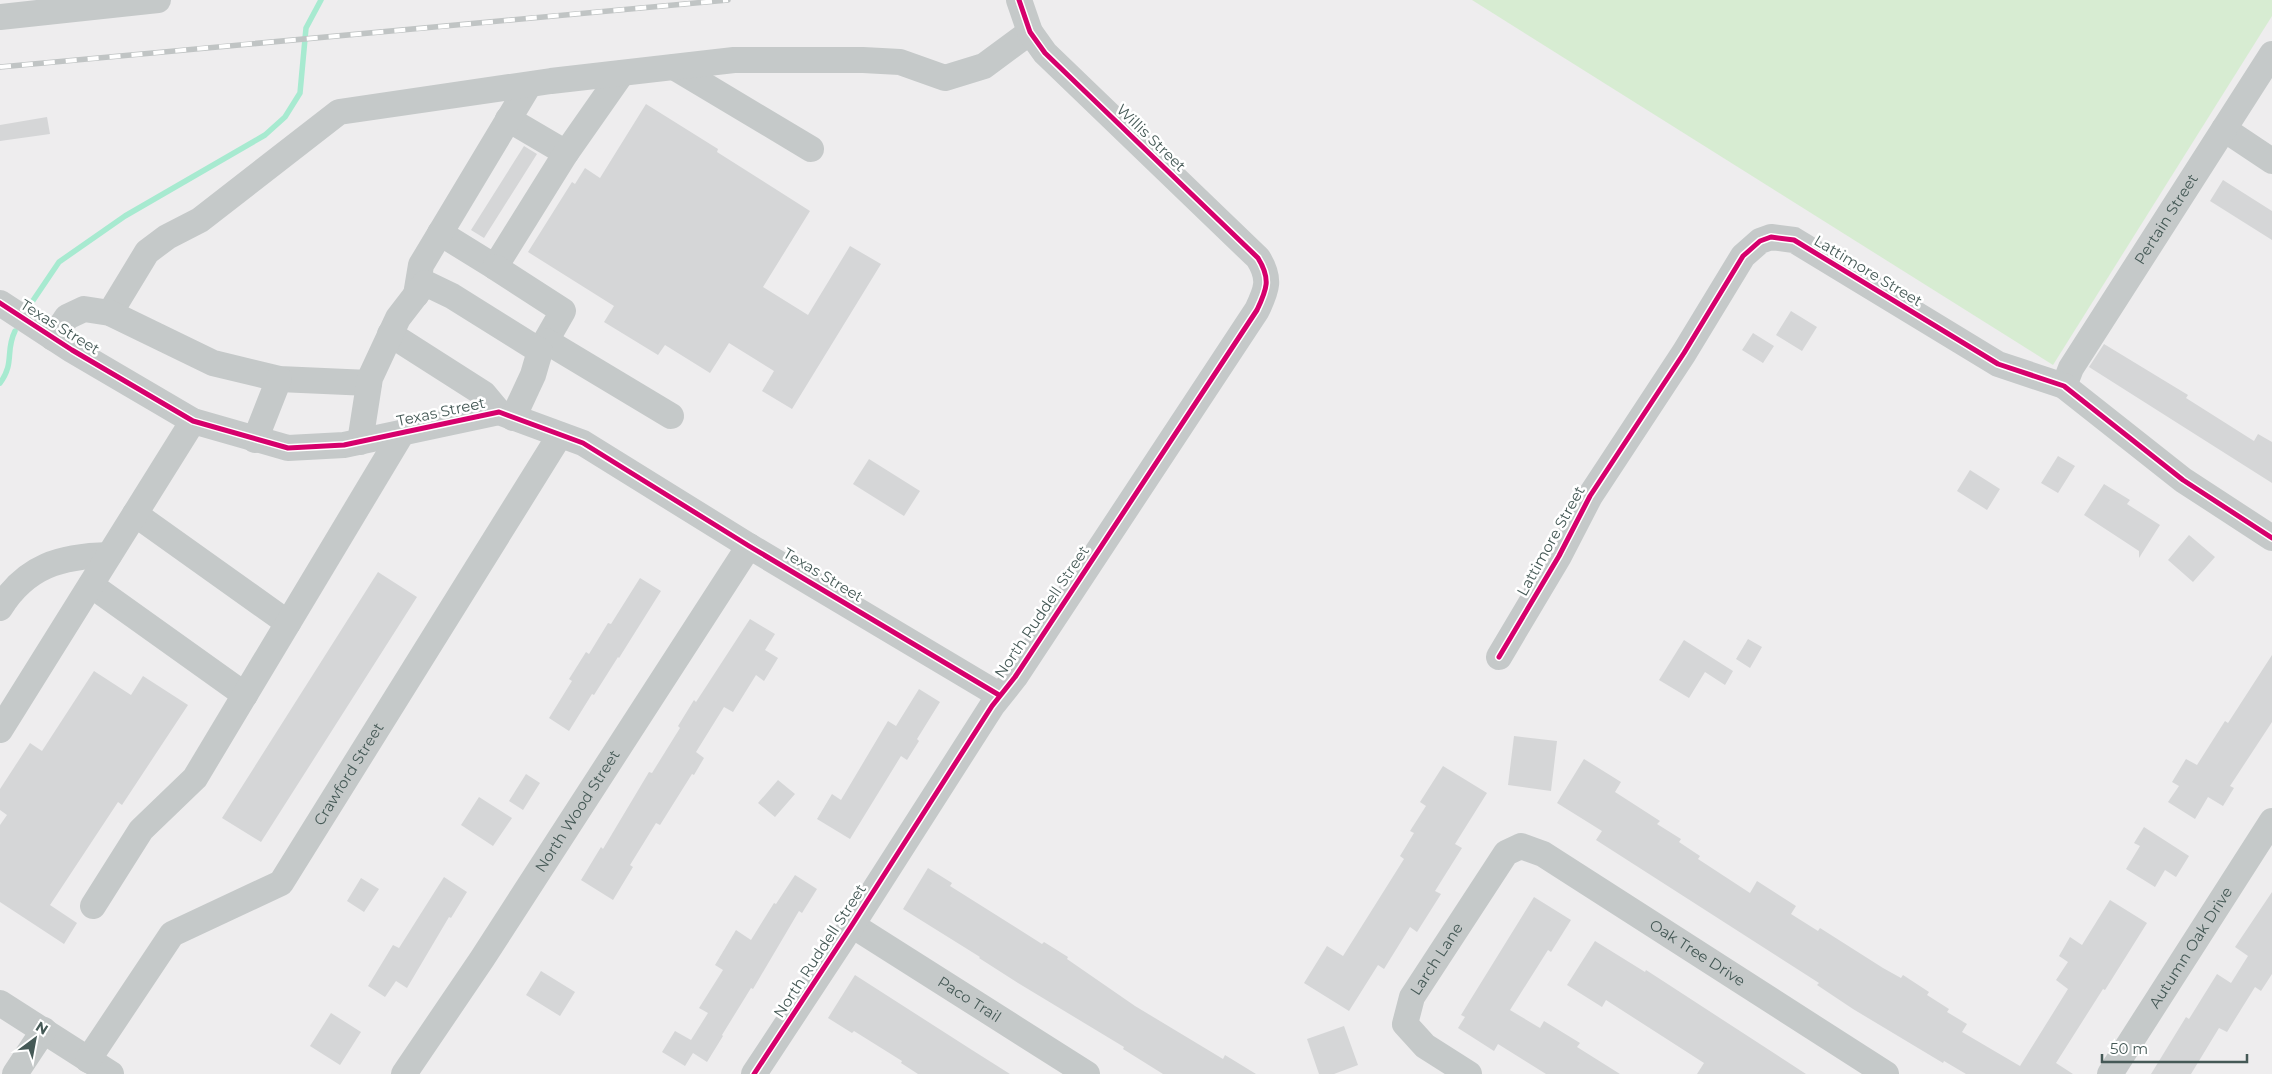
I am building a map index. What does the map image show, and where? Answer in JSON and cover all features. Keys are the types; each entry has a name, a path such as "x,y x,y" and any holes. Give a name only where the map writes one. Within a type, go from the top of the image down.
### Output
{"street":[{"path":"0,17 33,6 158,0"},
{"name":"Willis Street","path":"1019,0 1030,32 1062,71 1258,258 1266,270 1267,290"},
{"path":"110,313 147,252 168,237 200,220 339,112 528,84 734,60 863,60 900,62 945,78 984,66 1030,32"},
{"name":"Pertain Street","path":"2064,386 2072,368 2272,54"},
{"path":"674,67 812,149"},
{"path":"495,267 566,153 622,73"},
{"path":"416,295 421,265 528,84"},
{"path":"508,119 566,153"},
{"path":"2224,130 2272,161"},
{"path":"390,334 484,394 506,415 533,375 543,346 563,311 440,233"},
{"name":"Lattimore Street","path":"1499,657 1559,556 1590,496 1684,353 1743,256 1760,240 1771,237 1794,240 1998,364 2064,386 2183,480 2272,538"},
{"path":"360,442 369,383 398,318 425,284 452,296 671,416"},
{"name":"North Ruddell Street","path":"754,1074 999,695 1016,677 1183,424 1257,310 1267,290"},
{"name":"Texas Street","path":"0,303 53,338 193,421 288,448 344,445 506,415 583,443 750,546 999,695"},
{"path":"53,338 66,317 84,309 110,313 214,363 279,379 369,383"},
{"path":"256,440 279,379"},
{"path":"0,730 193,421"},
{"path":"93,906 141,830 195,778 402,433"},
{"name":"Crawford Street","path":"88,1060 172,934 281,883 560,434"},
{"path":"135,514 288,623"},
{"name":"North Wood Street","path":"404,1074 482,959 750,546"},
{"path":"0,608 18,583 34,572 62,561 86,556 109,556"},
{"path":"90,585 244,695"},
{"name":"Autumn Oak Drive","path":"2110,1074 2272,822"},
{"name":"Oak Tree Drive","path":"1506,853 1520,846 1543,854 1886,1074"},
{"name":"Larch Lane","path":"1440,1066 1405,1024 1412,997 1506,853"},
{"name":"Paco Trail","path":"852,925 1087,1074"},
{"path":"0,1003 111,1074"},
{"path":"15,1074 44,1030"},
{"path":"1440,1066 1469,1074"}],"green space":[{"path":"1472,0 2272,0 2272,16 2053,365"}],"building":[{"path":"646,104 718,149 717,152 810,211 763,287 808,315 850,246 881,264 792,409 762,391 774,371 729,343 710,373 665,345 658,355 604,322 614,306 528,252 572,182 575,184 585,168 600,178"},
{"path":"47,117 50,134 0,141 0,125"},
{"path":"524,146 537,154 484,238 471,230"},
{"path":"2223,180 2272,211 2272,240 2210,201"},
{"path":"1791,311 1817,327 1802,351 1776,335"},
{"path":"1753,333 1774,346 1763,363 1742,350"},
{"path":"2104,344 2188,395 2186,398 2254,441 2258,434 2272,442 2272,483 2089,367"},
{"path":"2058,456 2075,466 2058,493 2041,483"},
{"path":"869,459 920,491 904,516 853,484"},
{"path":"1970,470 2000,489 1987,510 1957,491"},
{"path":"2104,484 2130,500 2127,504 2160,525 2139,558 2139,551 2084,515"},
{"path":"2189,535 2215,557 2193,582 2168,560"},
{"path":"378,572 417,597 261,842 222,818"},
{"path":"640,578 661,591 619,658 594,695 592,694 569,731 549,718 572,681 569,679 586,652 589,654 608,623 611,624"},
{"path":"750,619 775,634 765,650 778,658 764,681 756,675 733,712 724,707 696,752 704,758 660,825 656,823 630,865 633,867 613,900 581,880 601,847 603,849 649,772 652,773 680,728 678,726 694,700 696,702"},
{"path":"1748,639 1762,647 1750,668 1736,659"},
{"path":"1684,640 1733,671 1725,685 1705,672 1689,698 1659,680"},
{"path":"2272,655 2272,722 2230,786 2234,788 2223,806 2208,797 2195,819 2168,802 2179,786 2172,782 2186,759 2197,765 2225,721 2228,723"},
{"path":"94,671 131,695 143,676 188,705 122,805 118,802 50,905 77,923 64,944 0,902 0,825 7,815 0,810 0,789 30,743 42,751"},
{"path":"919,689 940,702 917,739 919,741 907,760 901,756 850,839 817,819 832,794 841,800 888,721 896,726"},
{"path":"1514,736 1557,741 1551,791 1508,785"},
{"path":"1584,759 1621,782 1615,792 1660,821 1657,824 1681,839 1679,842 1700,856 1698,859 1750,893 1757,881 1796,906 1791,914 1818,931 1820,928 1883,968 1901,978 1903,975 1929,992 1927,995 1949,1009 1947,1012 1967,1024 1962,1032 2020,1066 2068,989 2056,980 2068,962 2059,956 2070,937 2082,945 2110,900 2147,923 2056,1063 2073,1074 1966,1074 1944,1061 1943,1063 1853,1009 1817,985 1819,983 1596,840 1602,831 1557,803"},
{"path":"1443,766 1487,793 1455,844 1462,848 1435,891 1441,894 1417,932 1410,927 1384,969 1378,965 1349,1011 1304,983 1327,946 1343,956 1404,859 1400,856 1414,833 1410,831 1426,806 1420,802"},
{"path":"526,774 540,783 523,810 509,801"},
{"path":"778,780 795,794 775,817 758,803"},
{"path":"479,797 512,818 493,846 461,825"},
{"path":"2144,827 2189,856 2176,877 2165,870 2155,887 2126,869 2140,846 2134,843"},
{"path":"928,868 952,883 950,886 1042,944 1044,942 1068,957 1067,959 1135,1006 1223,1059 1225,1055 1256,1074 1163,1074 1123,1049 1124,1047 1018,983 903,909"},
{"path":"795,875 817,889 802,913 799,911 707,1062 693,1053 685,1066 662,1052 675,1031 691,1040 708,1013 699,1008 723,970 715,965 736,930 751,940 774,903 776,904"},
{"path":"444,877 467,892 451,918 449,917 407,988 396,981 385,997 368,986 393,945 399,948"},
{"path":"361,878 379,889 364,912 347,901"},
{"path":"2272,892 2272,974 2261,991 2255,987 2227,1032 2219,1028 2191,1074 2151,1074 2186,1017 2189,1019 2217,974 2231,983 2248,956 2235,947"},
{"path":"1534,897 1571,920 1551,952 1548,950 1510,1010 1540,1028 1544,1021 1580,1043 1577,1047 1620,1074 1546,1074 1498,1044 1494,1051 1458,1028 1465,1017 1461,1015"},
{"path":"1595,941 1645,972 1646,970 1806,1074 1697,1074 1704,1063 1606,1000 1602,1007 1567,985"},
{"path":"541,971 575,992 560,1016 526,995"},
{"path":"855,975 1010,1074 918,1074 901,1063 902,1061 854,1031 852,1033 828,1018"},
{"path":"331,1013 361,1032 340,1065 310,1046"},
{"path":"1344,1026 1358,1065 1334,1074 1319,1074 1307,1039"}],"waterway":[{"path":"32,302 59,262 125,216 265,135 285,117 300,93 306,28 321,0"},
{"path":"0,383 5,376 9,363 12,338 15,331"}],"railway":[{"path":"0,67 728,0"}],"cycle path":[{"path":"754,1074 992,706 1015,677 1257,310 1265,290 1265,272 1258,258 1045,53 1030,32 1019,0"},
{"path":"1499,657 1559,556 1590,496 1684,353 1743,256 1760,241 1771,237 1794,240 1998,364 2064,386 2183,480 2272,538"},
{"path":"0,303 72,350 193,421 288,448 344,445 499,412 583,443 749,546 999,695"}]}
